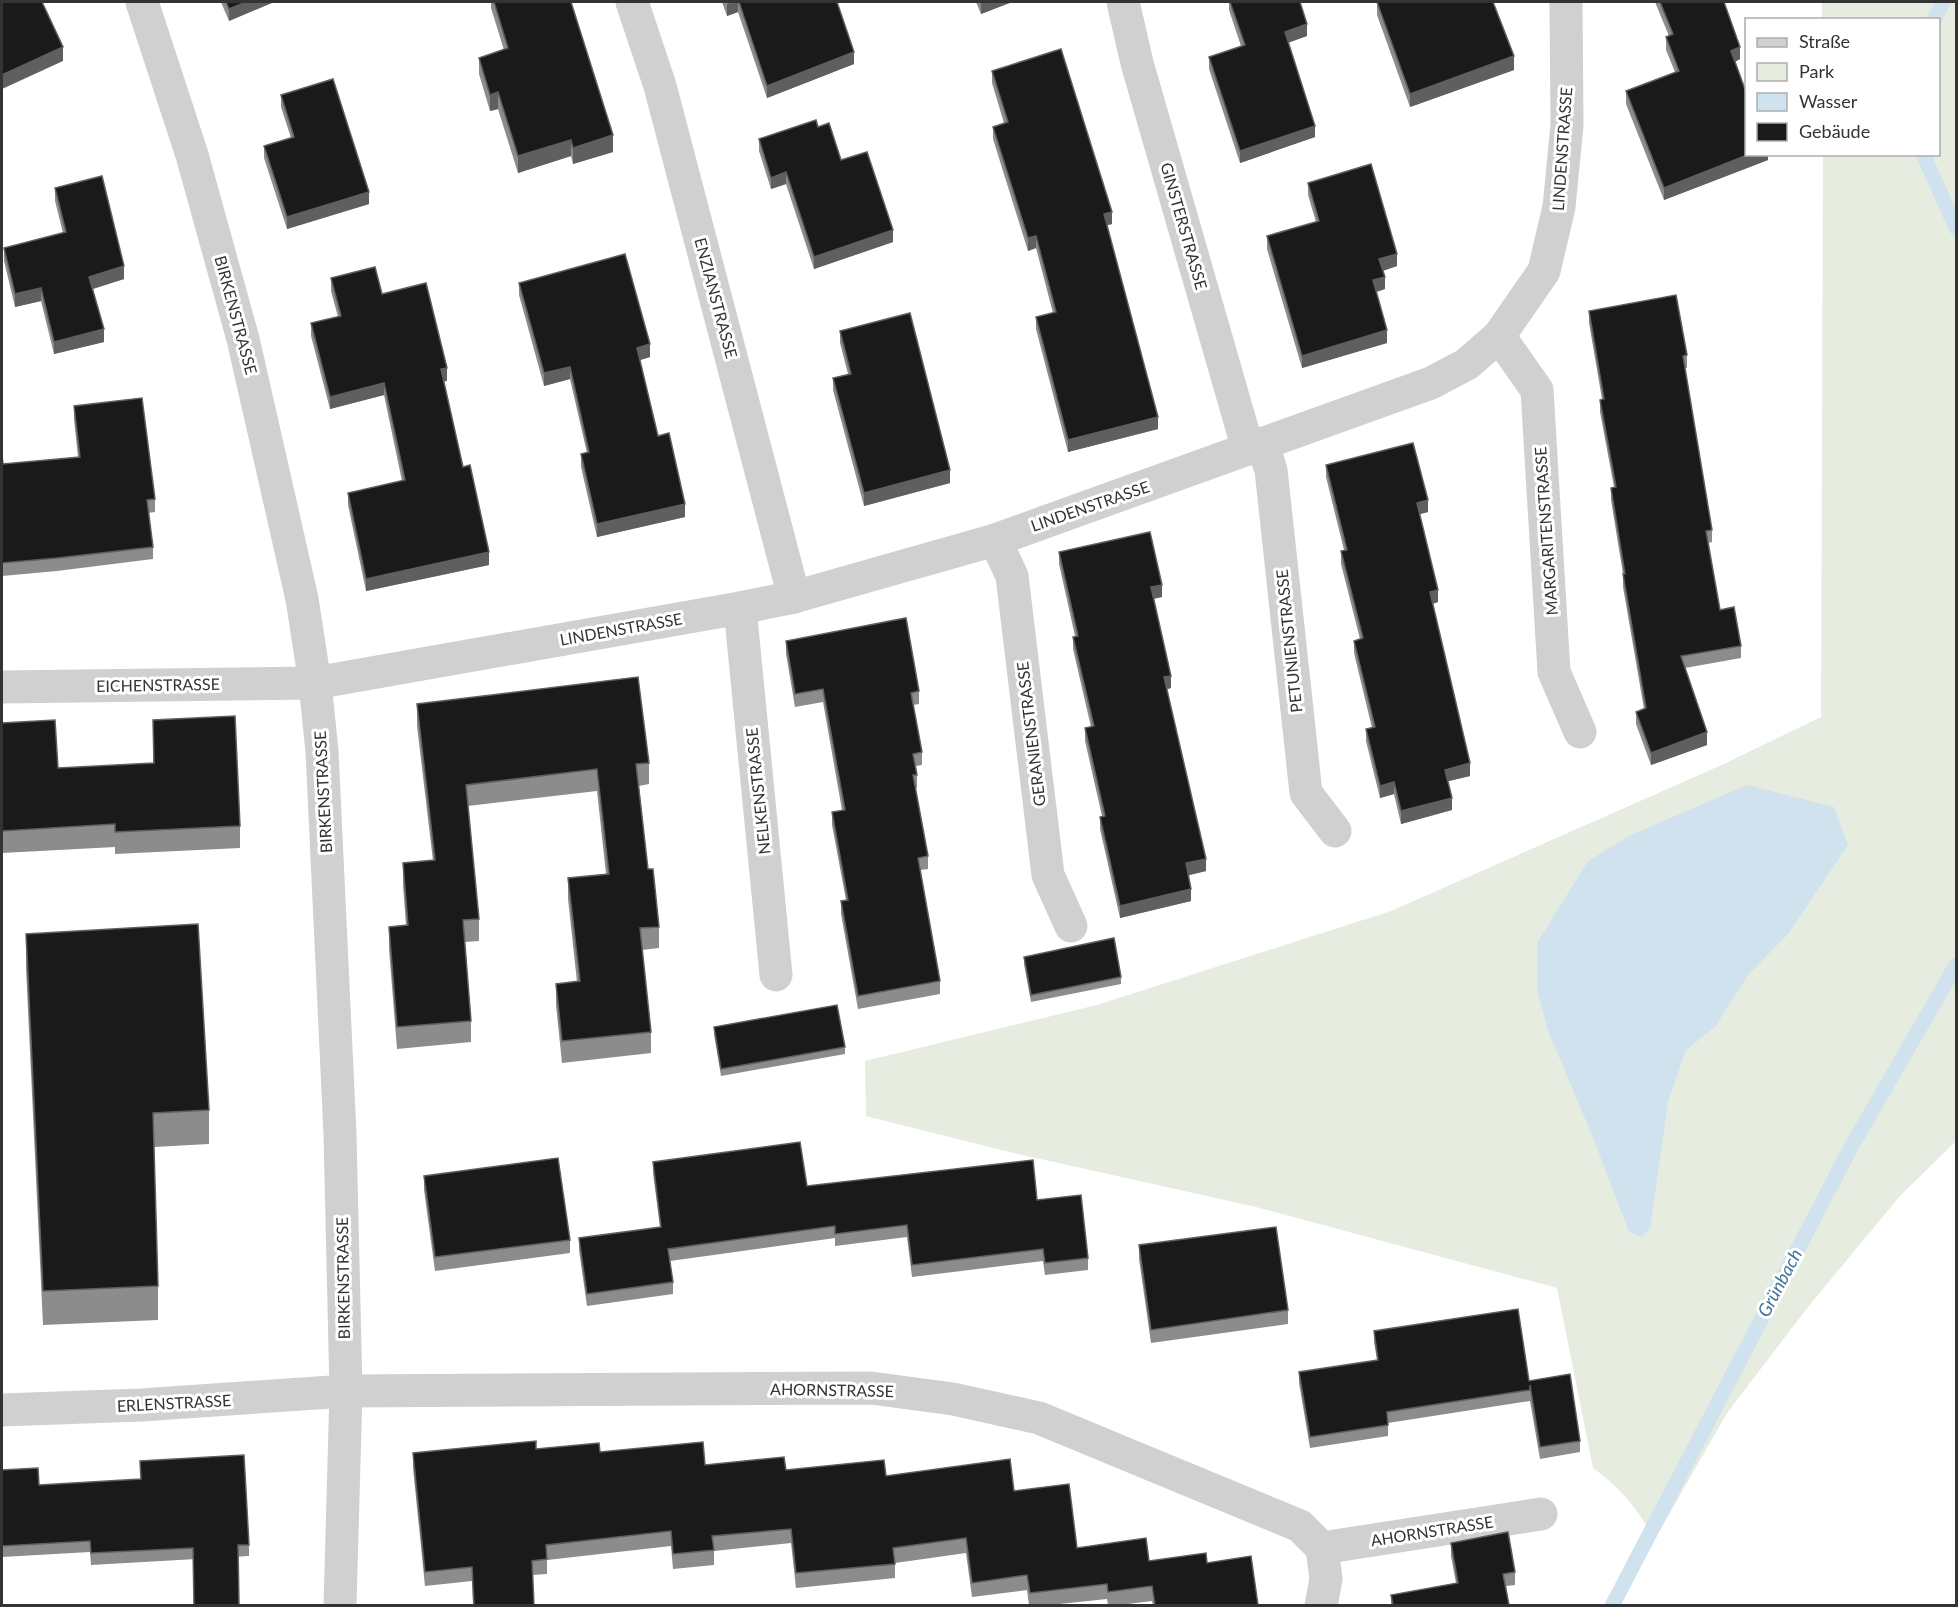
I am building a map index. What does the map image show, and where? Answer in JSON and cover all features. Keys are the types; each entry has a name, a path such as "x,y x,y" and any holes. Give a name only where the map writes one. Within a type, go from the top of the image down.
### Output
{"street":[{"name":"BIRKENSTRASSE","path":"142,2 192,154 243,339 302,599 315,683 322,751 340,1122 346,1391 340,1605"},
{"name":"ENZIANSTRASSE","path":"632,2 660,86 794,597"},
{"name":"GINSTERSTRASSE","path":"1123,2 1137,63 1255,446"},
{"name":"LINDENSTRASSE","path":"315,683 794,597 995,540 1431,383 1467,364 1498,336 1544,271 1560,207 1567,125 1566,2"},
{"name":"MARGARITENSTRASSE","path":"1498,336 1537,390 1554,672 1580,732"},
{"name":"PETUNIENSTRASSE","path":"1255,446 1271,470 1306,793 1335,831"},
{"name":"GERANIENSTRASSE","path":"995,540 1012,576 1048,875 1071,926"},
{"name":"NELKENSTRASSE","path":"740,608 776,975"},
{"name":"EICHENSTRASSE","path":"2,687 315,683"},
{"name":"AHORNSTRASSE","path":"346,1391 871,1388 952,1399 1040,1418 1300,1526 1322,1548 1542,1514"},
{"name":"ERLENSTRASSE","path":"2,1410 141,1405 346,1391"},
{"path":"1321,1605 1326,1579 1322,1548"}],"green space":[{"path":"1822,2 1956,2 1956,1141 1900,1196 1808,1307 1727,1413 1655,1539 1628,1500 1593,1468 1557,1288 1256,1207 1014,1153 866,1116 865,1061 1097,1005 1391,911 1724,764 1821,717 1823,156 1940,156 1940,18 1822,18"}],"water":[{"path":"1747,785 1834,807 1848,845 1788,934 1748,975 1715,1027 1686,1050 1668,1102 1650,1228 1642,1237 1629,1232 1592,1135 1548,1031 1537,989 1537,943 1588,861 1629,836"}],"building":[{"path":"2,2 42,2 63,47 2,75"},
{"path":"226,2 246,2 229,9"},
{"path":"494,2 571,2 613,135 573,148 571,140 518,156 498,92 490,95 479,58 508,48"},
{"path":"739,2 837,2 854,52 767,86"},
{"path":"1230,2 1300,2 1307,24 1285,32 1315,126 1240,151 1209,57 1245,45"},
{"path":"1377,2 1493,2 1514,56 1410,94"},
{"path":"1660,2 1724,2 1740,47 1731,51 1745,89 1745,156 1664,188 1626,91 1679,71 1666,37 1673,34"},
{"path":"1061,49 1112,212 1104,214 1158,417 1068,440 1036,317 1056,312 1036,236 1028,238 993,127 1008,122 992,71"},
{"path":"333,79 369,192 287,217 264,146 294,137 281,95"},
{"path":"816,120 818,127 829,123 841,160 867,152 893,230 814,257 786,172 771,178 759,139"},
{"path":"1371,164 1397,254 1379,259 1385,277 1373,280 1387,330 1302,356 1267,236 1319,221 1308,183"},
{"path":"102,176 124,266 89,277 104,329 54,342 41,288 15,294 4,248 66,232 55,188"},
{"path":"625,254 650,344 637,348 658,436 669,433 685,504 597,524 581,454 589,452 570,367 544,373 519,283"},
{"path":"375,267 382,294 426,283 447,368 441,369 463,467 470,465 489,552 366,579 348,493 405,480 384,383 330,397 311,323 341,316 331,278"},
{"path":"1676,295 1687,355 1683,356 1712,530 1706,531 1720,610 1734,607 1741,646 1681,656 1707,732 1651,753 1636,712 1646,708 1623,574 1625,574 1611,488 1616,487 1600,400 1604,399 1589,311"},
{"path":"910,313 950,470 864,493 833,378 851,374 840,331"},
{"path":"142,398 155,499 147,500 153,547 2,563 2,456 3,464 80,457 74,406"},
{"path":"1413,443 1428,500 1417,503 1438,590 1430,592 1470,763 1445,770 1452,798 1401,811 1394,782 1380,786 1366,729 1375,727 1354,641 1363,638 1341,551 1347,550 1326,465"},
{"path":"1150,532 1162,585 1151,587 1171,676 1164,677 1206,859 1186,863 1191,889 1120,906 1100,817 1105,816 1085,728 1094,726 1073,637 1078,636 1059,552"},
{"path":"906,618 919,691 911,693 922,752 913,754 917,775 913,775 928,856 918,858 940,981 858,996 841,901 848,900 832,812 845,810 823,689 795,694 786,641"},
{"path":"638,677 649,763 636,764 648,869 653,869 659,927 640,928 651,1032 562,1041 556,984 580,981 568,878 609,874 597,769 466,785 479,919 463,920 471,1021 397,1027 389,927 408,925 403,863 435,860 417,704"},
{"path":"235,716 240,826 115,832 115,824 2,831 2,723 55,720 58,768 154,763 153,720"},
{"path":"198,924 209,1110 153,1113 158,1286 43,1291 26,934"},
{"path":"1114,938 1121,977 1031,995 1024,957"},
{"path":"837,1005 845,1047 721,1069 714,1027"},
{"path":"800,1142 807,1186 1033,1160 1037,1200 1081,1195 1088,1258 1045,1263 1043,1249 912,1265 907,1225 835,1234 835,1226 668,1249 673,1282 587,1294 579,1238 661,1227 653,1162"},
{"path":"558,1158 570,1240 435,1257 424,1176"},
{"path":"1276,1227 1288,1310 1151,1330 1139,1245"},
{"path":"1518,1309 1529,1381 1570,1374 1580,1441 1540,1447 1530,1385 1530,1390 1387,1412 1388,1425 1310,1437 1299,1372 1378,1360 1374,1331"},
{"path":"536,1441 536,1449 599,1443 600,1452 703,1442 705,1465 784,1457 786,1470 884,1460 886,1476 1010,1459 1014,1491 1069,1484 1077,1548 1146,1538 1149,1561 1206,1553 1207,1563 1251,1556 1258,1605 1155,1605 1152,1586 1108,1592 1107,1584 1030,1593 1027,1575 972,1583 966,1538 893,1548 895,1564 796,1573 791,1529 712,1536 714,1550 673,1554 671,1531 546,1545 547,1559 532,1561 534,1605 474,1605 472,1567 425,1572 413,1453"},
{"path":"244,1455 249,1545 238,1545 239,1605 194,1605 193,1548 91,1553 90,1541 2,1546 2,1470 38,1468 39,1485 141,1479 140,1461"},
{"path":"1508,1532 1515,1572 1503,1574 1509,1605 1393,1605 1391,1595 1458,1583 1451,1543"}],"waterway":[{"name":"Grünbach","path":"1935,18 1943,2"},
{"name":"Grünbach","path":"1924,156 1956,228"},
{"name":"Grünbach","path":"1612,1606 1850,1149 1956,965"}]}
